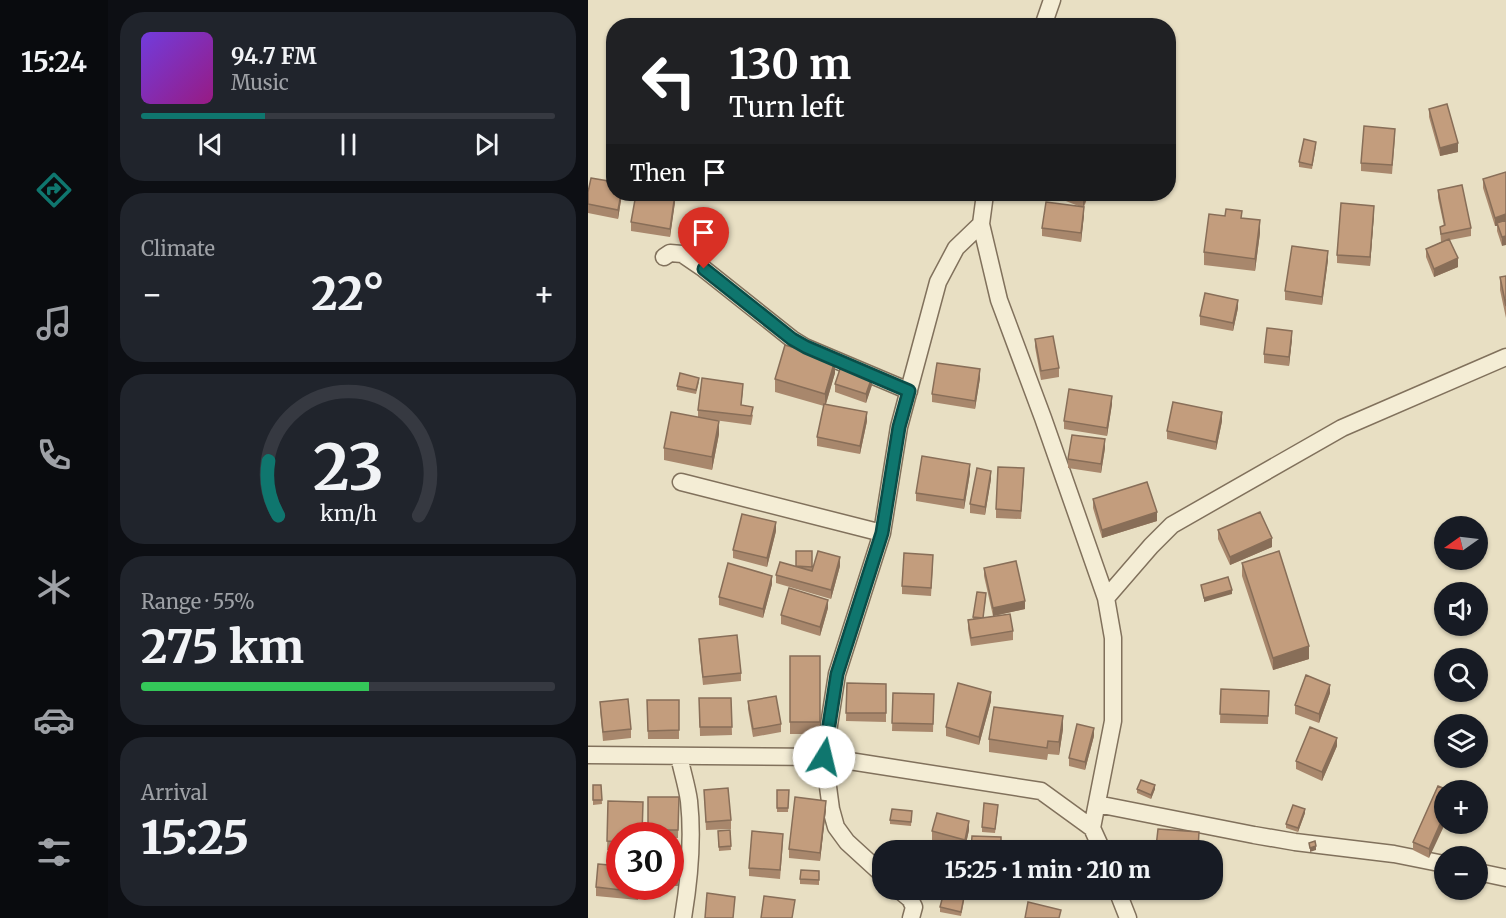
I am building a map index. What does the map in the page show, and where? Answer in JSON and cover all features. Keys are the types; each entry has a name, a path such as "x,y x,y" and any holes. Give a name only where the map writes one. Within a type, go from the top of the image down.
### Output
{"street":[{"path":"1046,18 1052,0"},
{"path":"984,201 981,224 999,300 1106,598 1113,638 1113,721 1092,828"},
{"path":"872,865 847,842 836,827 831,809 824,757 837,674 882,533 899,427 938,282 956,248 981,224"},
{"path":"664,257 670,253 682,254 792,339 909,391"},
{"path":"1106,598 1172,525 1342,428 1506,357"},
{"path":"681,482 882,533"},
{"path":"588,755 824,757 1041,791 1092,828 1097,840"},
{"path":"679,756 689,800 691,831 686,902 682,918"},
{"path":"1097,804 1254,836 1394,854 1434,862"},
{"path":"1488,874 1506,878"},
{"path":"910,900 914,907 911,918"},
{"path":"1121,900 1127,918"}],"building":[{"path":"1447,104 1458,143 1440,148 1429,109"},
{"path":"1364,126 1395,129 1392,165 1361,163"},
{"path":"1304,139 1316,142 1312,165 1299,162"},
{"path":"1506,172 1506,214 1495,218 1483,179"},
{"path":"591,178 606,181 606,201 620,201 618,210 588,204"},
{"path":"1462,185 1471,228 1441,234 1440,227 1445,225 1438,190"},
{"path":"635,201 674,201 670,229 631,222"},
{"path":"1046,202 1084,207 1081,233 1042,228"},
{"path":"1341,203 1374,206 1370,257 1337,255"},
{"path":"1226,209 1242,211 1241,218 1260,220 1255,259 1204,252 1209,214 1225,216"},
{"path":"1506,220 1506,236 1502,237 1497,223"},
{"path":"1449,239 1458,258 1434,269 1426,249"},
{"path":"1292,246 1328,251 1322,297 1285,291"},
{"path":"1506,276 1506,306 1500,277"},
{"path":"1205,293 1238,300 1233,323 1200,316"},
{"path":"1267,328 1292,331 1289,357 1264,354"},
{"path":"1053,336 1059,368 1041,371 1035,339"},
{"path":"785,345 835,360 825,394 775,379"},
{"path":"937,363 980,369 975,401 932,394"},
{"path":"841,366 872,377 866,394 835,384"},
{"path":"680,373 699,378 696,390 677,386"},
{"path":"702,378 743,384 741,405 753,407 751,416 698,410"},
{"path":"1069,389 1112,396 1107,428 1064,421"},
{"path":"1173,402 1222,412 1216,442 1167,431"},
{"path":"824,404 867,412 860,446 817,437"},
{"path":"671,412 719,421 712,457 664,448"},
{"path":"1072,435 1105,439 1101,464 1068,459"},
{"path":"922,456 970,464 964,500 916,493"},
{"path":"998,467 1024,468 1021,511 996,509"},
{"path":"977,468 991,471 985,507 970,504"},
{"path":"1147,482 1157,512 1102,530 1093,499"},
{"path":"1260,512 1272,538 1230,557 1218,530"},
{"path":"742,514 776,522 767,558 733,550"},
{"path":"796,551 812,551 812,567 796,566"},
{"path":"818,551 840,557 831,590 776,575 780,562 812,571"},
{"path":"1279,551 1309,646 1273,658 1242,563"},
{"path":"904,553 933,555 931,588 902,586"},
{"path":"1016,561 1025,601 993,608 984,568"},
{"path":"728,563 772,576 763,609 719,597"},
{"path":"1228,577 1232,590 1204,598 1201,585"},
{"path":"789,588 828,600 820,627 781,615"},
{"path":"977,592 986,593 983,618 973,617"},
{"path":"1010,614 1013,631 971,638 968,620"},
{"path":"737,635 741,673 703,677 699,639"},
{"path":"790,656 820,656 820,722 790,722"},
{"path":"1306,675 1330,685 1319,714 1295,705"},
{"path":"847,683 886,684 886,713 846,713"},
{"path":"958,683 991,692 979,737 946,727"},
{"path":"1221,689 1269,691 1268,716 1220,714"},
{"path":"893,693 934,694 933,724 892,723"},
{"path":"776,696 781,724 753,729 748,701"},
{"path":"699,698 731,698 732,727 700,727"},
{"path":"628,699 631,729 603,732 600,702"},
{"path":"647,700 679,700 679,730 648,731"},
{"path":"994,707 1063,716 1059,742 1048,741 1047,748 989,739"},
{"path":"1077,724 1094,728 1085,762 1069,758"},
{"path":"1310,727 1337,738 1322,772 1296,761"},
{"path":"1141,780 1155,785 1151,795 1137,789"},
{"path":"593,785 601,785 602,800 593,800"},
{"path":"728,788 731,820 706,822 704,790"},
{"path":"777,790 789,790 788,808 777,808"},
{"path":"1434,795 1436,834 1429,849 1413,842"},
{"path":"648,797 679,797 678,822 648,822"},
{"path":"795,797 826,801 820,853 789,849"},
{"path":"608,801 643,802 642,822 607,822"},
{"path":"984,803 998,805 995,829 982,827"},
{"path":"1293,805 1305,809 1298,828 1286,824"},
{"path":"892,809 912,811 911,822 890,820"},
{"path":"937,813 969,821 965,840 932,831"},
{"path":"1158,829 1199,832 1199,840 1157,840"},
{"path":"730,830 731,846 719,847 718,831"},
{"path":"752,831 783,834 780,870 749,868"},
{"path":"972,836 1001,837 1001,840 972,840"},
{"path":"1315,841 1316,846 1310,848 1309,843"},
{"path":"598,864 606,865 606,888 596,887"},
{"path":"801,870 819,871 819,880 800,879"},
{"path":"707,893 735,897 733,918 705,918"},
{"path":"764,896 795,900 792,918 761,918"},
{"path":"942,900 963,900 961,912 940,907"},
{"path":"1028,902 1061,910 1059,918 1025,918"}],"route":[{"path":"704,269 792,339 909,391 899,427 882,533 837,674 824,757"}]}
